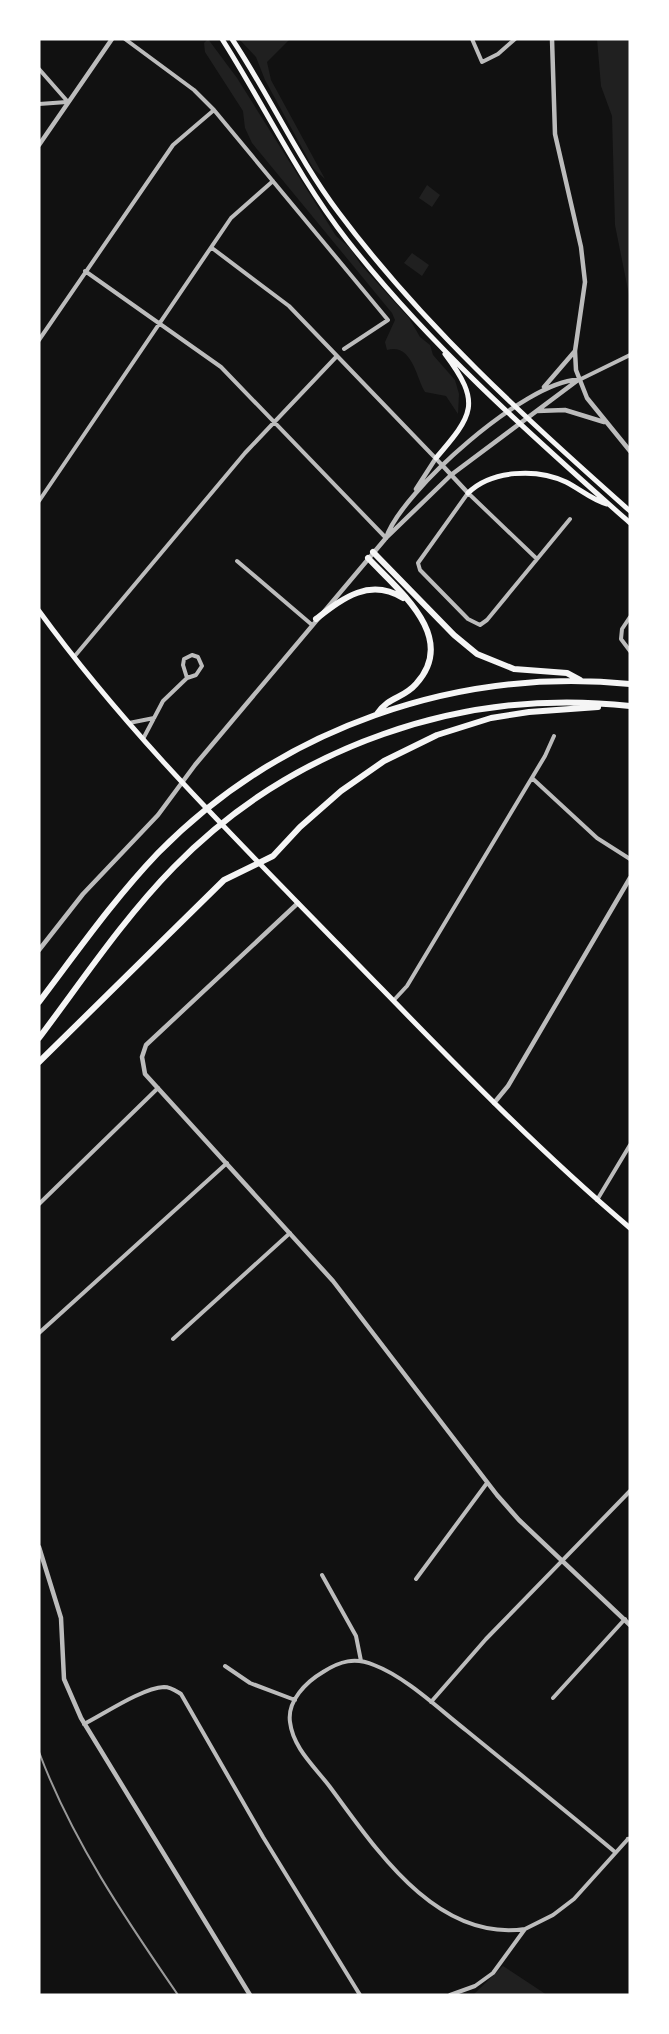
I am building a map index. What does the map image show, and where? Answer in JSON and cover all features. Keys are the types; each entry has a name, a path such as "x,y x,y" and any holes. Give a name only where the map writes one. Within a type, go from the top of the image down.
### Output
{"highway":[{"path":"373,552 454,635 477,654 514,669 567,673 580,681"},
{"path":"368,558 414,606 428,628 431,644 429,662 416,684 404,694 385,702 377,714"},
{"path":"314,622 349,595 367,589 392,592 414,606"},
{"path":"39,1002 130,884 196,818 248,779 285,756 338,729 377,714 477,688 580,681 630,684"},
{"path":"39,1038 136,910 169,872 237,812 295,774 372,738 412,724 466,711 550,702 630,706"},
{"path":"39,1062 224,880 255,862 273,855 300,826 360,777 419,742 454,729 505,715 620,705"}],"main road":[{"path":"222,39 330,217 375,273 425,329 482,386 630,523"},
{"path":"232,39 320,185 375,260 475,368 630,511"},
{"path":"425,329 462,377 468,394 466,420 436,458"},
{"path":"468,493 484,482 502,476 544,475 564,481 597,501 609,504"},
{"path":"622,504 630,506"},
{"path":"39,611 73,658 128,723 255,862 494,1103 597,1201 630,1228"}],"street":[{"path":"39,145 112,39"},
{"path":"125,39 194,90 214,110 388,320 344,349"},
{"path":"472,39 482,62 488,61 515,39"},
{"path":"552,39 555,135 580,248 585,282 575,351 578,380 587,398 630,451"},
{"path":"39,69 68,102"},
{"path":"39,104 68,102"},
{"path":"39,340 173,144 214,110"},
{"path":"39,501 242,206 273,181"},
{"path":"212,248 289,306 468,493 537,559"},
{"path":"85,271 221,367 386,537"},
{"path":"543,389 575,351"},
{"path":"39,950 83,894 158,815 386,537 451,475 513,427 578,380 630,355"},
{"path":"73,658 84,648 274,420 337,356"},
{"path":"410,499 442,465 524,401 543,389 564,381 578,380"},
{"path":"534,412 565,410 607,423"},
{"path":"386,537 390,526 436,458"},
{"path":"468,493 418,563 420,570 468,620 480,625 570,519"},
{"path":"237,561 314,622"},
{"path":"630,617 622,629 621,639 630,651"},
{"path":"143,740 163,701 187,678 200,671 201,661 198,657 192,655 184,659 187,678"},
{"path":"128,723 154,718"},
{"path":"394,1000 407,986 532,778 554,736"},
{"path":"532,778 597,838 630,859"},
{"path":"494,1103 508,1086 630,878"},
{"path":"298,903 146,1045 142,1057 143,1069 158,1089 347,1297 488,1483 519,1520 630,1625"},
{"path":"39,1204 158,1089"},
{"path":"597,1201 630,1145"},
{"path":"39,1334 226,1163"},
{"path":"173,1339 290,1233"},
{"path":"416,1579 488,1483"},
{"path":"431,1702 486,1639 630,1491"},
{"path":"39,1547 61,1618 64,1679 84,1724 250,1995"},
{"path":"322,1575 356,1636 361,1661"},
{"path":"553,1698 624,1620"},
{"path":"615,1852 431,1702 376,1665 361,1661 341,1662 321,1672 295,1700 289,1720 300,1749 357,1823 411,1885 438,1907 470,1924 506,1932 525,1929 553,1915 574,1899 629,1838"},
{"path":"225,1666 250,1683 295,1700"},
{"path":"84,1724 141,1694 162,1687 172,1688 178,1692 189,1704 263,1838 360,1995"},
{"path":"450,1995 475,1986 493,1973 525,1929"}],"shaded area":[{"path":"208,39 237,78 336,236 350,248 361,265 409,318 420,337 430,345 433,355 455,380 459,394 458,414 446,396 425,392 408,356 395,349 387,350 385,342 395,320 392,313 252,143 245,128 243,111 205,52 204,43"},
{"path":"239,39 290,39 267,62 271,80 325,179 313,168 265,80 256,57"},
{"path":"597,39 630,39 630,300 615,225 612,116 601,86"},
{"path":"427,185 440,195 432,207 419,198"},
{"path":"412,253 429,265 422,276 404,263"},
{"path":"503,1966 547,1995 473,1995"}],"railway":[{"path":"39,1752 67,1816 101,1878 178,1995"}]}
